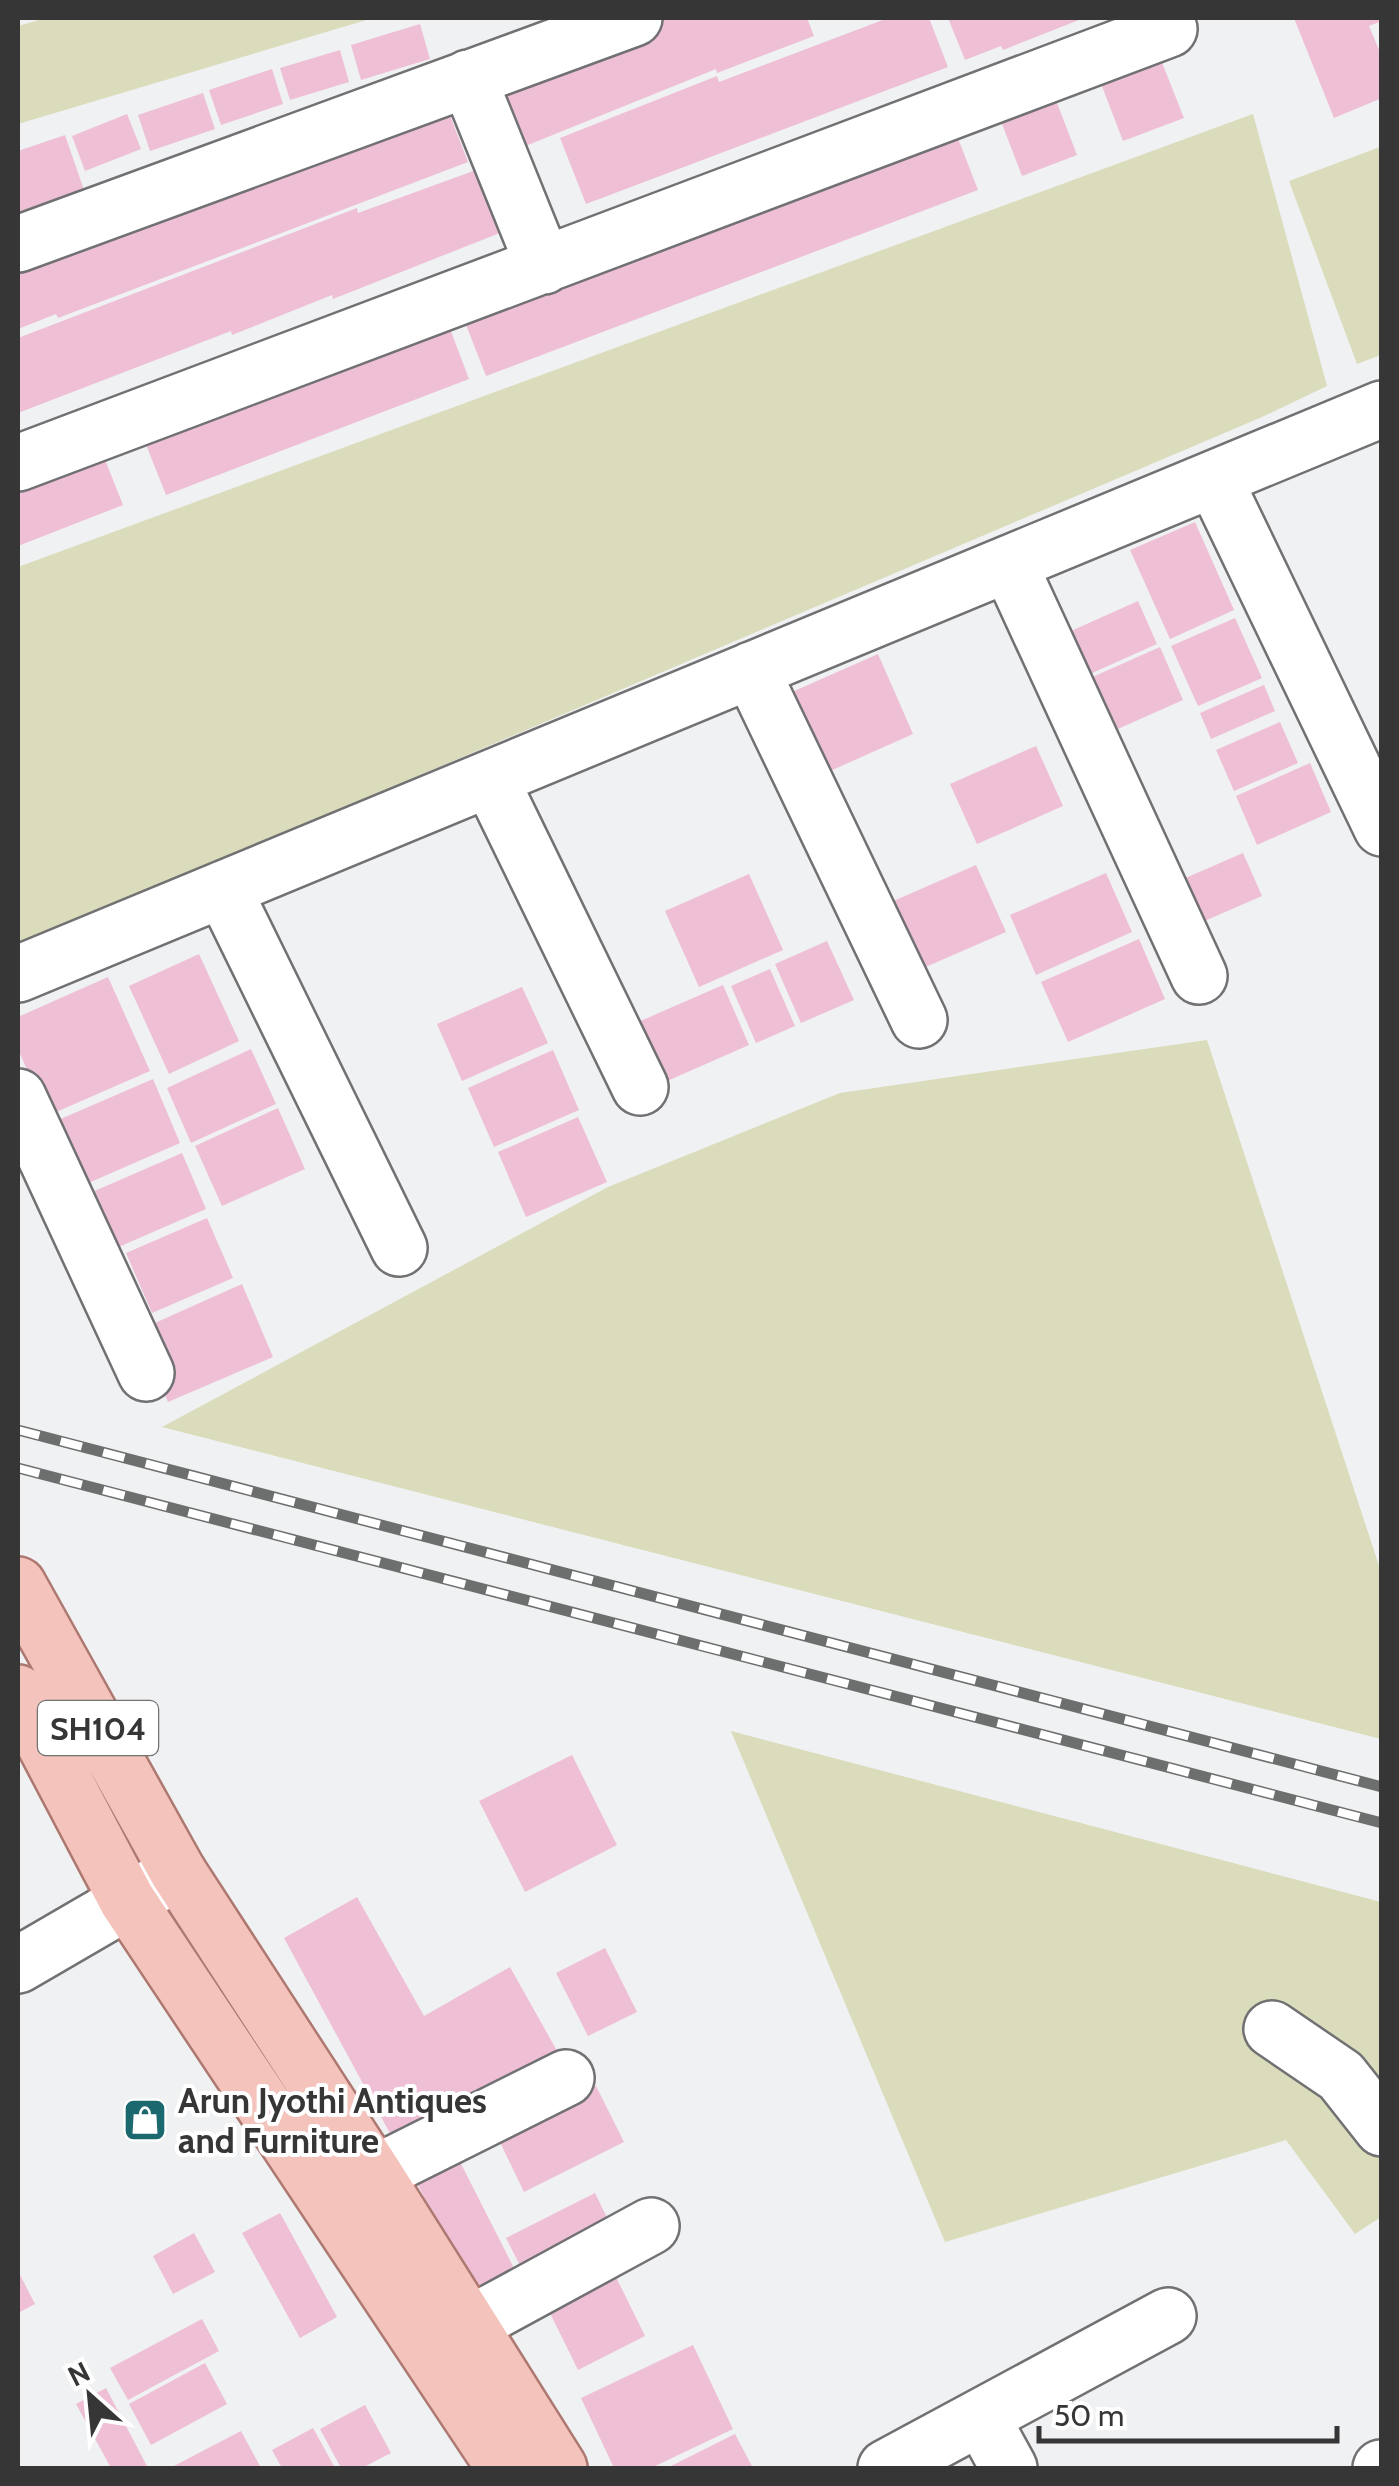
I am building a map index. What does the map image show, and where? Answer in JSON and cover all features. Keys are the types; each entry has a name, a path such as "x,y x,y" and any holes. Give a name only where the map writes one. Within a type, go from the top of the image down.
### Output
{"main road":[{"name":"SH104","path":"18,1584 178,1872 558,2468"},
{"name":"SH104","path":"18,1692 127,1900 506,2468"}],"street":[{"path":"18,244 634,18"},
{"path":"18,464 1169,29"},
{"path":"468,78 544,266"},
{"path":"18,974 1382,409"},
{"path":"1214,479 1382,828"},
{"path":"1010,564 1198,976"},
{"path":"751,670 919,1020"},
{"path":"490,779 640,1087"},
{"path":"223,889 399,1248"},
{"path":"18,1097 146,1374"},
{"path":"18,1965 178,1872"},
{"path":"1272,2029 1341,2076 1382,2128"},
{"path":"374,2174 566,2078"},
{"path":"469,2325 652,2226"},
{"path":"886,2468 1168,2316"},
{"path":"981,2417 1009,2468"}],"green space":[{"path":"46,18 373,18 18,124 18,26"},
{"path":"1253,114 1327,386 18,946 18,567"},
{"path":"1380,147 1381,355 1357,364 1289,181"},
{"path":"1207,1040 1381,1572 1381,1739 162,1427 608,1187 840,1093"},
{"path":"731,1731 1381,1902 1381,2217 1355,2234 1286,2140 945,2242"}],"building":[{"path":"664,18 807,18 814,36 717,73 716,69 518,149 492,83"},
{"path":"888,18 929,18 948,67 586,204 560,138 717,76 719,82"},
{"path":"948,18 1084,18 1003,50 1001,46 965,60"},
{"path":"1294,18 1382,18 1369,26 1382,57 1382,98 1334,118"},
{"path":"420,24 430,59 361,80 351,45"},
{"path":"1155,45 1184,118 1123,141 1095,68"},
{"path":"340,50 349,82 290,100 280,68"},
{"path":"272,69 283,104 221,125 209,90"},
{"path":"1049,82 1077,155 1022,176 994,103"},
{"path":"203,93 215,129 150,151 138,115"},
{"path":"444,100 468,162 58,318 56,314 18,329 18,259"},
{"path":"127,114 141,149 85,171 72,136"},
{"path":"952,123 978,190 486,376 461,312"},
{"path":"65,135 84,190 18,212 18,151"},
{"path":"498,162 520,225 333,299 332,295 232,335 231,331 18,413 18,338 357,208 358,213"},
{"path":"444,313 469,379 166,495 139,427"},
{"path":"98,442 123,505 18,546 18,473"},
{"path":"1195,522 1234,610 1170,639 1130,550"},
{"path":"1138,601 1157,644 1090,674 1071,631"},
{"path":"1235,618 1262,678 1198,706 1171,646"},
{"path":"1160,647 1183,700 1111,732 1088,679"},
{"path":"878,654 913,734 819,776 783,696"},
{"path":"1264,685 1275,711 1211,739 1200,713"},
{"path":"1280,722 1298,763 1234,791 1216,750"},
{"path":"1036,746 1063,806 977,844 950,784"},
{"path":"1310,763 1331,812 1257,845 1236,796"},
{"path":"1243,853 1262,896 1193,926 1174,883"},
{"path":"976,865 1006,932 921,969 891,902"},
{"path":"1106,873 1132,932 1036,975 1010,915"},
{"path":"749,874 783,950 699,987 665,911"},
{"path":"1139,939 1165,999 1068,1042 1041,982"},
{"path":"827,941 854,1000 801,1023 775,964"},
{"path":"199,954 239,1041 169,1074 129,986"},
{"path":"770,969 795,1026 756,1043 731,986"},
{"path":"108,977 150,1071 47,1116 18,1049 18,1017"},
{"path":"723,985 749,1045 649,1089 622,1029"},
{"path":"522,987 548,1043 462,1081 437,1024"},
{"path":"251,1049 276,1104 191,1143 167,1088"},
{"path":"553,1050 579,1110 494,1147 468,1088"},
{"path":"153,1079 180,1143 77,1188 49,1124"},
{"path":"278,1108 305,1169 222,1206 195,1146"},
{"path":"578,1117 607,1182 526,1217 498,1152"},
{"path":"182,1153 206,1209 107,1252 83,1196"},
{"path":"207,1218 233,1278 152,1313 126,1253"},
{"path":"242,1284 273,1357 168,1402 137,1331"},
{"path":"572,1755 617,1845 525,1892 479,1801"},
{"path":"357,1897 424,2016 510,1967 561,2058 399,2150 284,1938"},
{"path":"605,1948 637,2012 588,2036 556,1973"},
{"path":"596,2086 624,2142 524,2192 497,2136"},
{"path":"456,2154 521,2282 477,2303 413,2175"},
{"path":"595,2193 616,2236 528,2281 506,2238"},
{"path":"280,2213 337,2317 300,2338 242,2233"},
{"path":"194,2233 215,2272 173,2294 153,2256"},
{"path":"18,2271 35,2304 18,2313"},
{"path":"616,2277 645,2336 578,2370 549,2311"},
{"path":"202,2319 219,2351 128,2400 110,2368"},
{"path":"693,2345 733,2429 651,2468 614,2468 581,2398"},
{"path":"205,2363 227,2404 151,2445 129,2404"},
{"path":"106,2388 148,2468 111,2468 76,2404"},
{"path":"365,2405 391,2453 362,2468 341,2468 320,2429"},
{"path":"313,2428 335,2468 282,2468 272,2450"},
{"path":"241,2431 261,2468 170,2468"},
{"path":"735,2434 753,2468 667,2468"}],"railway":[{"path":"18,1430 1382,1787"},
{"path":"18,1468 1382,1823"}],"place":[{"name":"Arun Jyothi Antiques and Furniture","path":"145,2120"}]}
